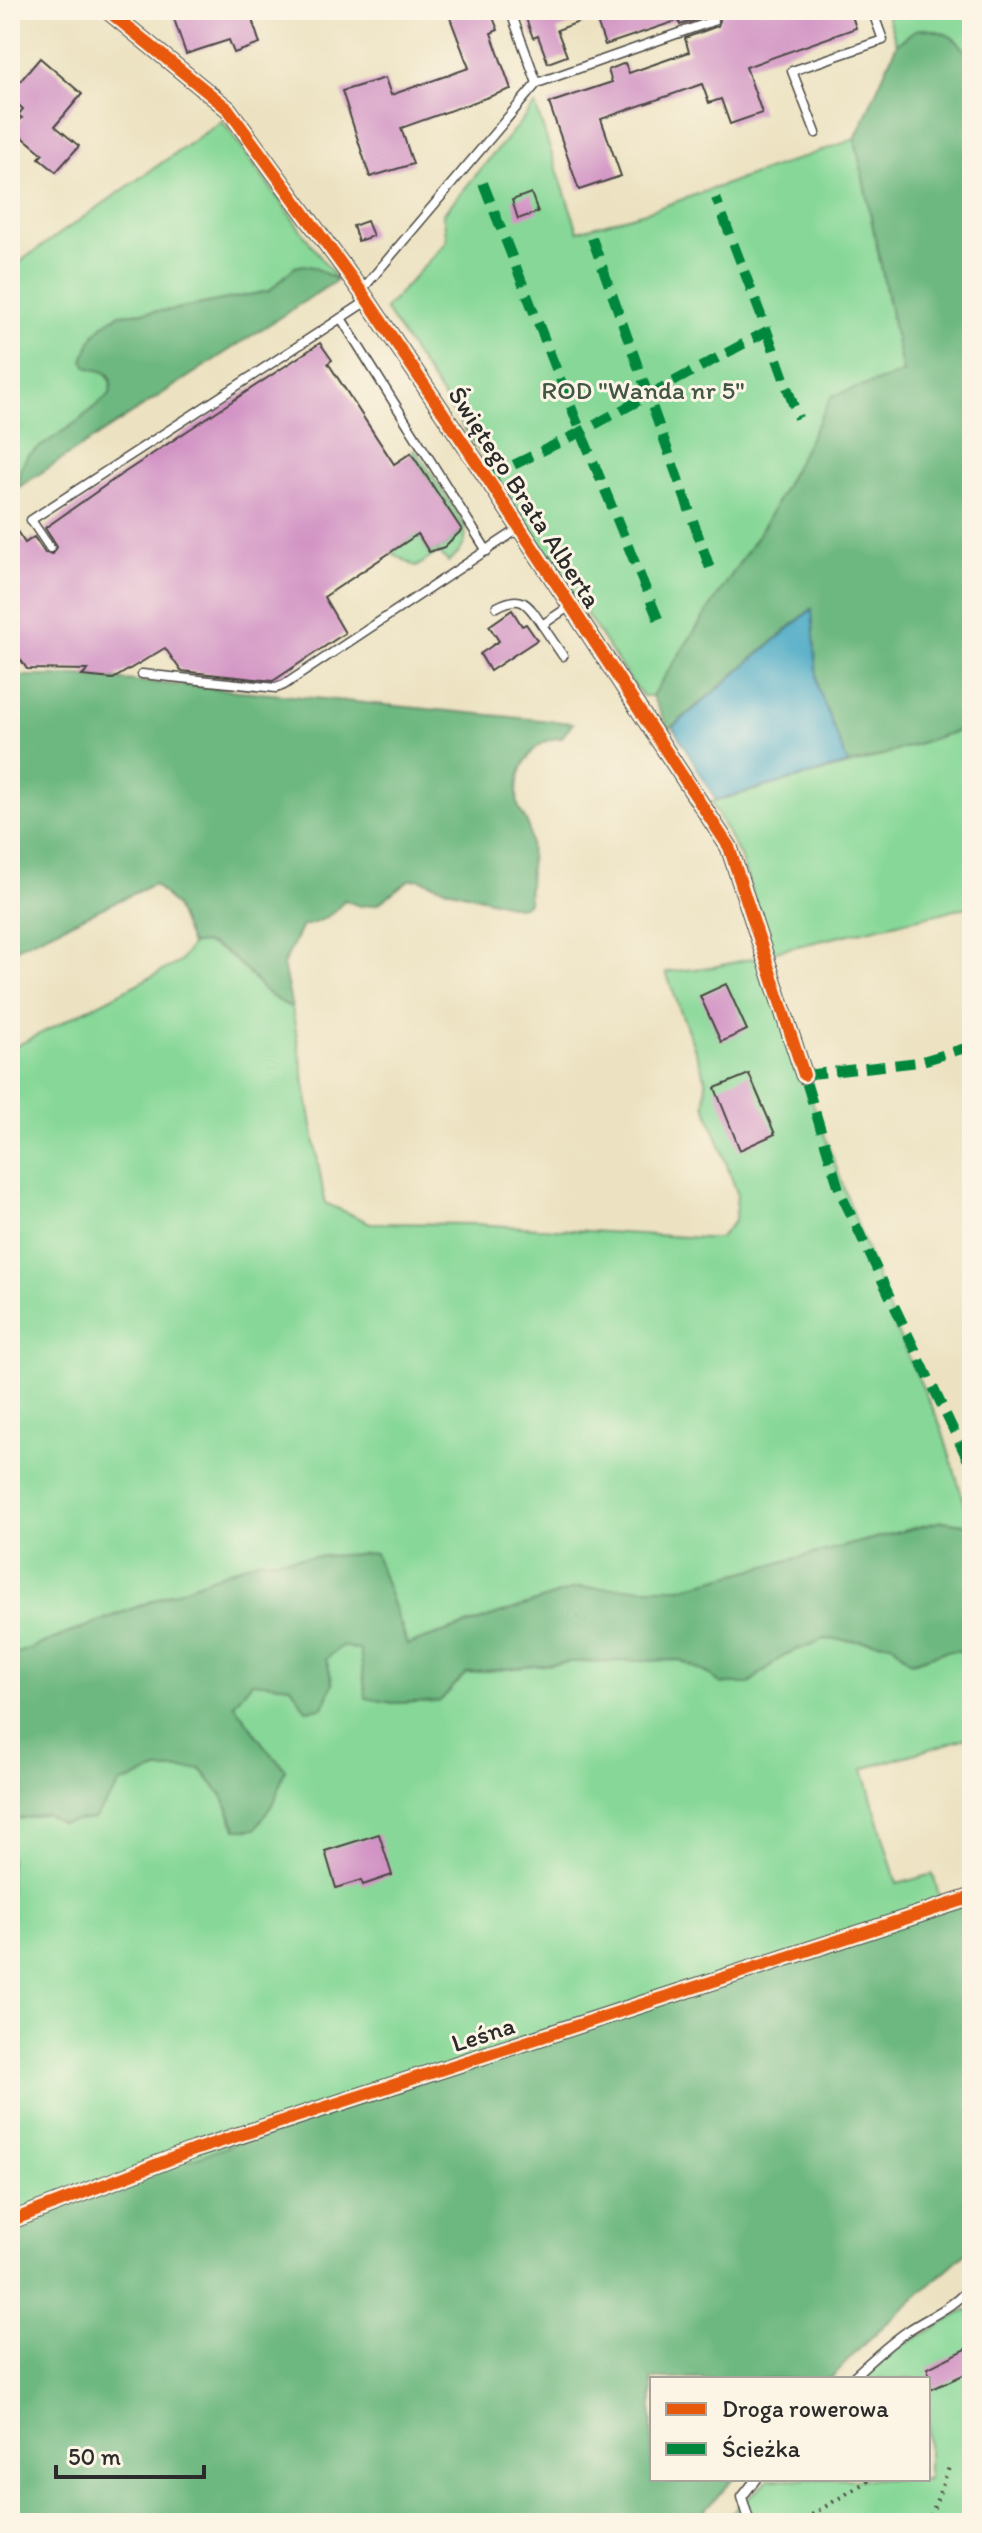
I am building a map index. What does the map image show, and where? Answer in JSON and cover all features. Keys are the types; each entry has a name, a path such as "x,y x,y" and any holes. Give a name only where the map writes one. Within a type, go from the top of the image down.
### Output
{"street":[{"name":"Świętego Brata Alberta","path":"107,10 228,109 364,296 729,847 804,1075"},
{"name":"Leśna","path":"10,2221 194,2150 972,1897"}],"lane":[{"path":"510,10 537,83"},
{"path":"50,548 31,520 341,318 364,296 537,83 713,21 710,10"},
{"path":"816,133 792,71 883,40 872,10"},
{"path":"341,318 487,551"},
{"path":"142,674 276,688 284,685 520,528"},
{"path":"497,607 510,601 529,606 563,656"},
{"path":"542,625 570,606"},
{"path":"971,2283 972,2298"},
{"path":"853,2377 907,2331 951,2305 971,2283"},
{"path":"750,2523 742,2497 754,2481"}],"path":[{"path":"928,2523 950,2465"},
{"path":"798,2523 868,2481"}],"green space":[{"path":"885,10 972,10 972,58 954,39 934,30 915,30 897,44"},
{"path":"924,29 952,37 972,58 972,726 848,764 818,688 811,609 669,729 652,696 765,524 832,396 903,373 855,139 897,44 915,30"},
{"name":"ROD \"Wanda nr 5\"","path":"535,105 578,231 649,211 855,139 903,373 832,397 765,524 652,696 643,696 630,680 385,309 447,241 443,214"},
{"path":"222,121 337,280 313,267 295,267 269,291 171,310 120,314 104,324 94,335 92,369 108,376 110,394 20,470 19,487 10,493 10,274 25,258"},
{"path":"303,265 337,280 19,487 20,470 27,456 78,421 110,394 111,380 107,373 87,367 83,360 94,335 104,324 120,314 171,310 269,291 295,267"},
{"path":"415,449 464,524 466,536 461,550 448,562 439,552 416,567 391,552 418,534 429,552 444,547 462,530 411,453"},
{"path":"10,676 82,676 573,723 561,738 550,740 532,752 518,782 518,804 528,826 530,845 528,903 517,907 419,879 409,880 378,904 360,906 344,900 326,918 302,926 283,965 292,1008 268,994 222,950 202,943 191,945 175,906 154,884 10,951"},
{"path":"972,726 972,906 771,952 740,856 711,802 864,761"},
{"path":"200,942 228,955 268,994 292,1008 325,1203 370,1223 474,1224 703,1238 719,1238 735,1221 737,1193 705,1104 706,1080 666,972 713,967 759,957 896,1330 941,1427 971,1525 942,1521 681,1588 577,1588 407,1645 401,1624 258,1560 10,1656 10,1049 180,962 191,945"},
{"path":"942,1521 972,1527 972,1651 946,1651 911,1662 891,1643 825,1639 784,1655 748,1684 721,1684 709,1674 680,1660 572,1662 466,1673 440,1701 393,1703 366,1698 360,1650 341,1646 326,1659 333,1684 323,1708 306,1710 291,1686 252,1682 234,1704 285,1769 275,1800 256,1829 237,1829 222,1795 201,1769 158,1770 121,1783 94,1819 61,1823 45,1814 13,1820 10,1817 10,1656 258,1560 375,1553 407,1645 577,1588 681,1588"},
{"path":"825,1639 891,1643 911,1662 946,1651 972,1651 972,1754 966,1738 863,1769 897,1884 933,1874 942,1906 10,2221 10,1817 13,1820 45,1814 94,1819 121,1783 158,1770 201,1769 222,1795 236,1829 285,1769 233,1704 252,1681 291,1686 306,1709 333,1684 326,1659 341,1645 360,1650 367,1698 393,1703 440,1701 466,1673 572,1662 680,1660 709,1674 721,1684 748,1684 784,1655"},
{"path":"972,1896 972,2247 868,2340 832,2377 650,2377 650,2481 732,2481 701,2514 688,2523 10,2523 10,2220"},
{"path":"967,2310 972,2313 972,2523 719,2523 768,2481 930,2481 930,2377 862,2377 901,2346"}],"water":[{"path":"812,609 818,688 848,764 716,800 673,727"}],"building":[{"path":"171,10 249,10 260,44 234,53 229,40 186,54"},
{"path":"447,10 490,10 498,30 491,33 511,89 401,128 413,164 370,177 342,91 385,78 391,95 469,68"},
{"path":"523,10 703,10 705,17 680,25 679,20 605,45 595,16 557,30 567,56 548,63 538,36 533,38"},
{"path":"717,10 850,10 856,28 746,67 762,113 730,124 721,99 709,103 702,84 601,119 621,176 579,190 549,103 612,82 608,70 625,63 629,73 689,52 685,38 718,26"},
{"path":"40,58 82,94 55,126 79,146 56,172 39,158 43,154 13,129 22,118 18,115 23,109 10,97 10,93"},
{"path":"531,193 538,212 518,219 512,200"},
{"path":"367,221 373,236 358,241 353,226"},
{"path":"320,343 332,360 328,363 394,464 411,453 462,530 444,547 429,552 418,534 324,597 345,633 273,681 181,671 165,648 113,679 82,676 88,670 27,669 10,644 10,521 25,543 34,537 45,553 53,554 57,547 45,528"},
{"path":"512,610 522,626 526,624 537,640 490,671 480,654 499,641 489,626"},
{"path":"726,984 747,1030 721,1042 700,996"},
{"path":"749,1074 775,1134 740,1150 715,1088"},
{"path":"379,1834 392,1875 363,1885 361,1880 336,1888 325,1851"},
{"path":"972,2346 972,2371 930,2390 928,2368"}],"marked path":[{"path":"483,183 661,626"},
{"path":"487,478 581,432 767,331 716,198"},
{"path":"592,238 711,571"},
{"path":"767,331 798,418"},
{"path":"972,1046 919,1062 804,1075 840,1192 972,1469"}],"cycle path":[{"path":"107,10 228,109 361,291 729,847 804,1075"},
{"path":"10,2221 194,2150 972,1897"}]}
